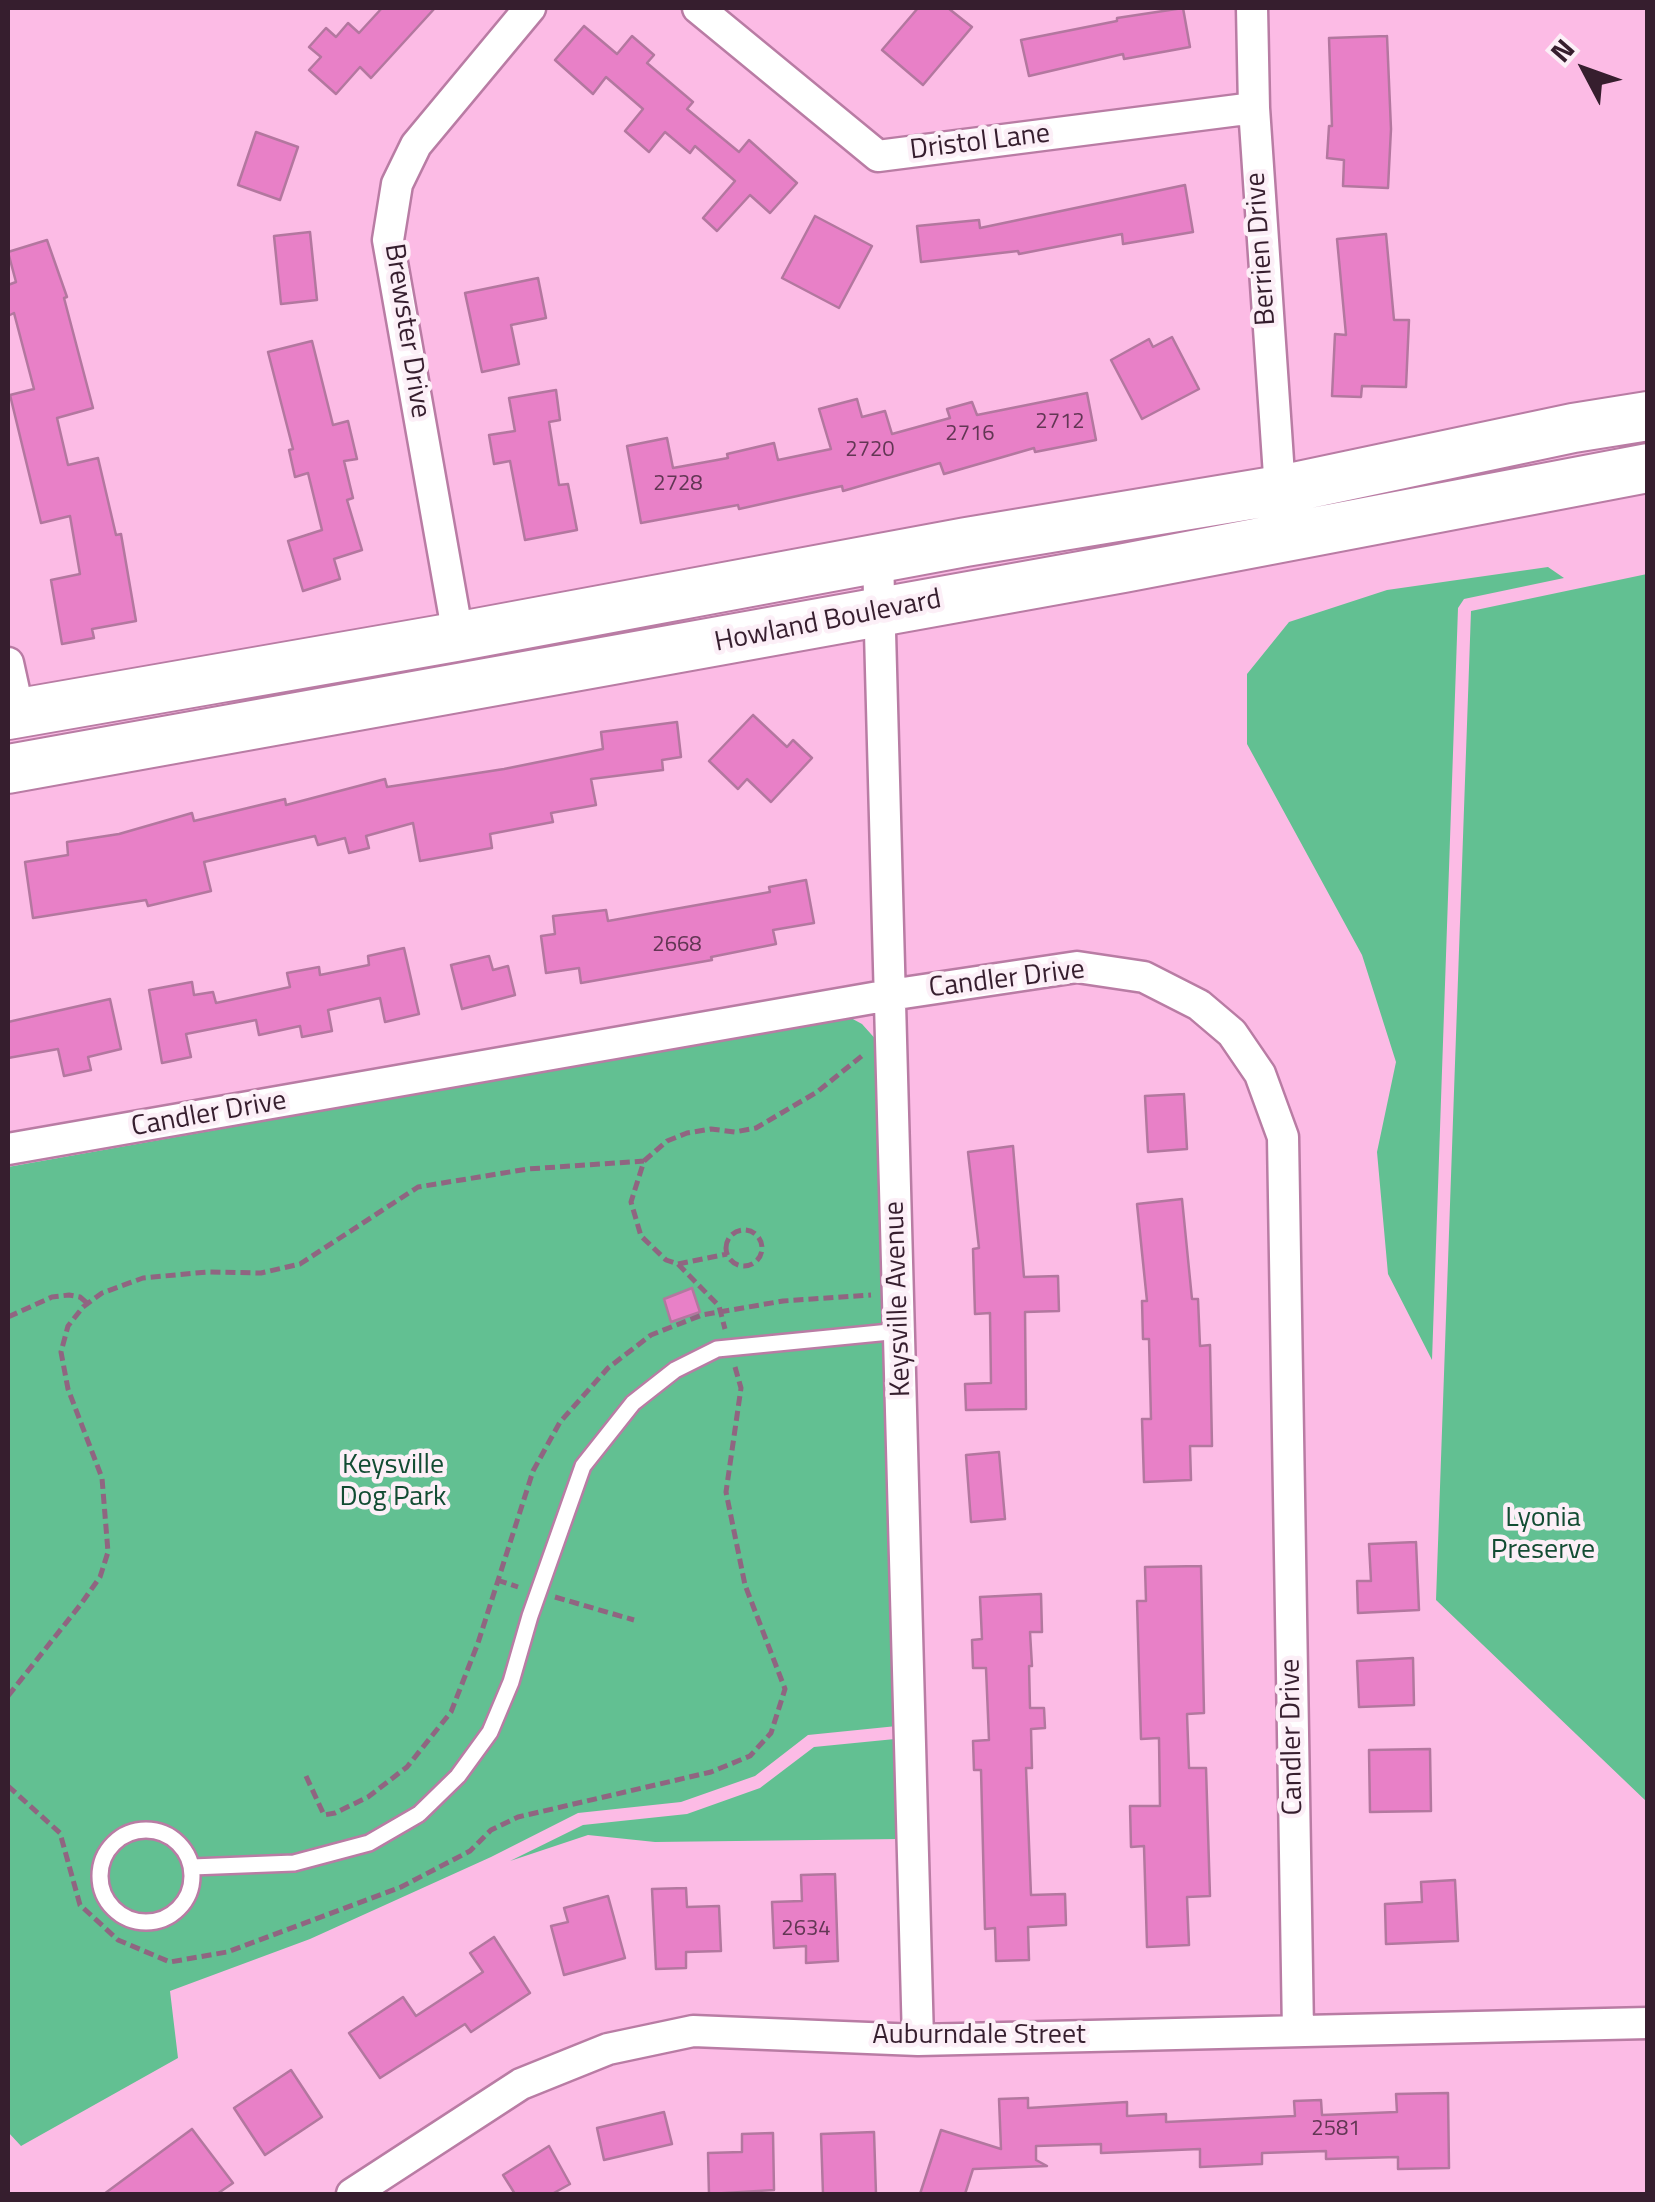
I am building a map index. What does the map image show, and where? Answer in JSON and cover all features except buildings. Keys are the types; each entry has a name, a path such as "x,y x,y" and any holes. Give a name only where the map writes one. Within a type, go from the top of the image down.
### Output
{"main road":[{"name":"Howland Boulevard","path":"13,714 878,558 1280,490 1573,428 1648,416"},
{"name":"Howland Boulevard","path":"8,769 1124,568 1648,468"}],"street":[{"name":"Brewster Drive","path":"455,637 454,612 388,240 397,184 416,145 530,8"},
{"name":"Dristol Lane","path":"698,8 878,156 1254,108"},
{"name":"Berrien Drive","path":"1252,8 1254,108 1280,490"},
{"name":"Keysville Avenue","path":"878,558 918,2040"},
{"path":"8,662 13,714"},
{"name":"Candler Drive","path":"8,1149 890,995 1078,966 1144,977 1199,1005 1232,1033 1260,1074 1282,1137 1298,2031"},
{"name":"Auburndale Street","path":"352,2194 521,2084 608,2049 693,2031 918,2040 1648,2023"}],"lane":[{"path":"192,1868 294,1863 369,1843 419,1814 458,1776 490,1732 512,1682 530,1616 583,1466 633,1403 675,1370 717,1349 900,1331"},
{"path":"133,1832 164,1833 187,1853 192,1868 188,1897 179,1909 152,1923 123,1917 103,1895 101,1864 108,1850 133,1832"}],"path":[{"path":"726,1332 718,1306 678,1264 666,1260 641,1236 632,1202 644,1161 667,1141 687,1134 756,1128 817,1092 868,1051"},
{"path":"8,1696 100,1576 108,1552 102,1478 68,1389 61,1352 68,1326 87,1303 102,1293 143,1278 207,1272 261,1273 300,1264 418,1187 528,1169 644,1161"},
{"path":"740,1230 750,1231 761,1244 760,1256 750,1264 738,1265 727,1254 727,1241 740,1230"},
{"path":"678,1264 727,1254"},
{"path":"8,1317 52,1297 80,1297 87,1303"},
{"path":"496,1580 523,1588"},
{"path":"552,1596 634,1620"}],"green space":[{"path":"1548,567 1564,578 1464,599 1458,608 1432,1360 1388,1274 1377,1152 1396,1062 1362,955 1247,744 1247,674 1289,622 1387,590"},
{"name":"Lyonia Preserve","path":"1648,574 1647,1802 1436,1600 1471,611"},
{"name":"Keysville Dog Park","path":"849,1017 862,1024 879,1043 897,1726 808,1735 755,1776 681,1802 578,1813 310,1939 170,1991 178,2058 21,2146 8,2132 8,1167"},
{"path":"895,1739 898,1839 655,1842 588,1835 510,1861 583,1825 687,1814 760,1788 814,1747"}]}
